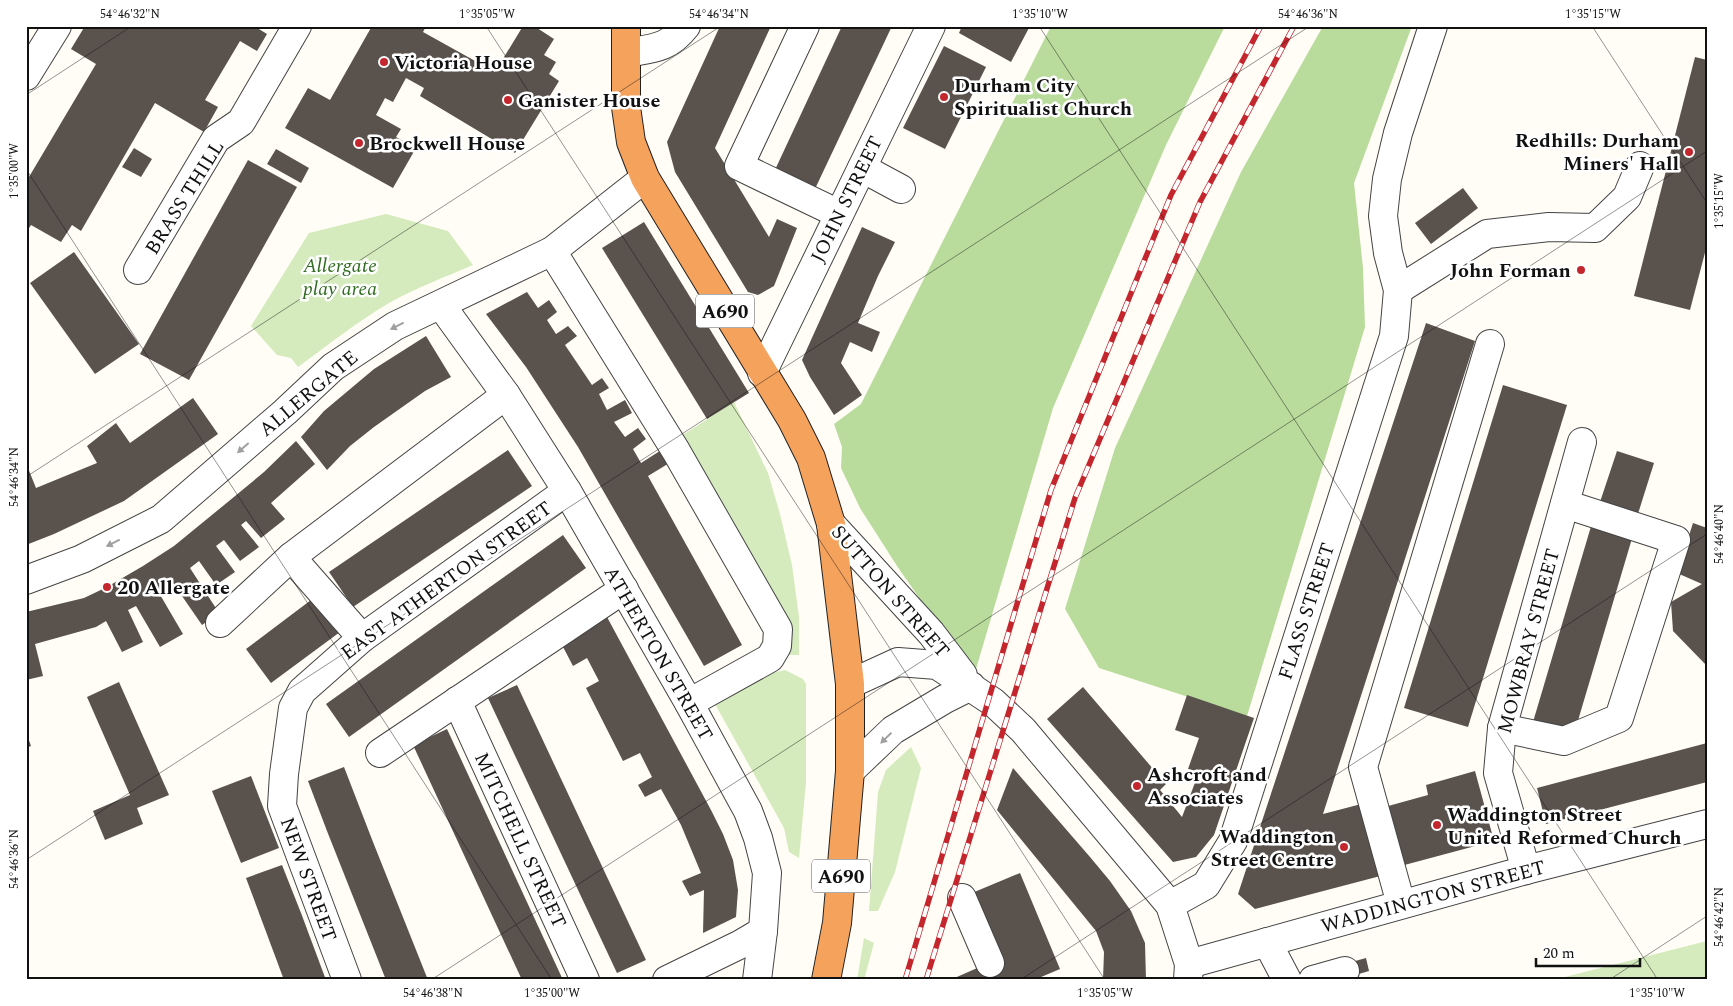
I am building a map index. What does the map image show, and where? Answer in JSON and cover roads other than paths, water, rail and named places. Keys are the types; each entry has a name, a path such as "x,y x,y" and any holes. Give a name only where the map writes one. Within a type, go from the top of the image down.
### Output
{"highway":[{"name":"A690","path":"626,26 626,107 631,142 644,178"},
{"name":"SUTTON STREET","path":"644,178 792,420 811,458 831,524"},
{"name":"A690","path":"826,980 837,923 850,771 850,684 831,524"}],"street":[{"path":"26,76 57,26"},
{"name":"BRASS THILL","path":"138,270 216,140 241,122 297,26"},
{"path":"626,53 666,45 674,40 686,26"},
{"path":"805,26 738,166 839,214"},
{"name":"JOHN STREET","path":"762,372 930,26"},
{"path":"1433,26 1398,133 1387,179 1383,216 1388,253 1398,290 1487,234 1549,226 1595,228 1627,197 1640,166"},
{"path":"862,168 901,189"},
{"name":"ALLERGATE","path":"26,580 82,559 161,519 285,412 333,367 396,326 552,251 644,178"},
{"path":"552,251 676,451 778,629 777,646 770,658 689,702"},
{"name":"FLASS STREET","path":"1170,905 1206,885 1233,841 1394,336 1398,290"},
{"name":"ATHERTON STREET","path":"441,305 506,395 567,491 689,702 748,811 758,838 767,873 757,980"},
{"path":"1401,904 1363,767 1490,344"},
{"path":"220,623 291,557 422,456 506,395"},
{"name":"MOWBRAY STREET","path":"1526,870 1498,773 1502,728 1582,442"},
{"name":"EAST ATHERTON STREET","path":"287,746 293,708 302,691 362,638 567,491"},
{"path":"1502,728 1564,740 1620,718 1676,540 1565,504"},
{"name":"SUTTON STREET","path":"831,524 931,633 971,686"},
{"path":"291,557 362,638"},
{"path":"380,753 624,589"},
{"name":"SUTTON STREET","path":"850,684 898,662 937,664 993,702 1023,730 1170,905 1189,972"},
{"path":"850,771 893,730 945,698 971,686"},
{"name":"MITCHELL STREET","path":"458,701 585,980"},
{"name":"NEW STREET","path":"287,746 282,806 347,980"},
{"name":"WADDINGTON STREET","path":"1189,972 1267,942 1526,870 1707,824"},
{"path":"962,898 990,963"},
{"path":"667,980 741,944 763,931"},
{"path":"1267,942 1287,980"},
{"path":"1314,980 1345,972"}],"railway":[{"path":"905,980 1051,490 1171,195 1261,26"},
{"path":"926,980 1075,498 1200,202 1294,26"}],"place":[{"name":"Victoria House","path":"384,62"},
{"name":"Durham City Spiritualist Church","path":"944,97"},
{"name":"Ganister House","path":"508,100"},
{"name":"Brockwell House","path":"359,143"},
{"name":"Redhills: Durham Miners' Hall","path":"1689,152"},
{"name":"John Forman","path":"1581,270"},
{"name":"20 Allergate","path":"107,587"},
{"name":"Ashcroft and Associates","path":"1137,786"},
{"name":"Waddington Street United Reformed Church","path":"1437,825"},
{"name":"Waddington Street Centre","path":"1344,847"}],"park label":[{"name":"Allergate play area","path":"340,276"}]}
